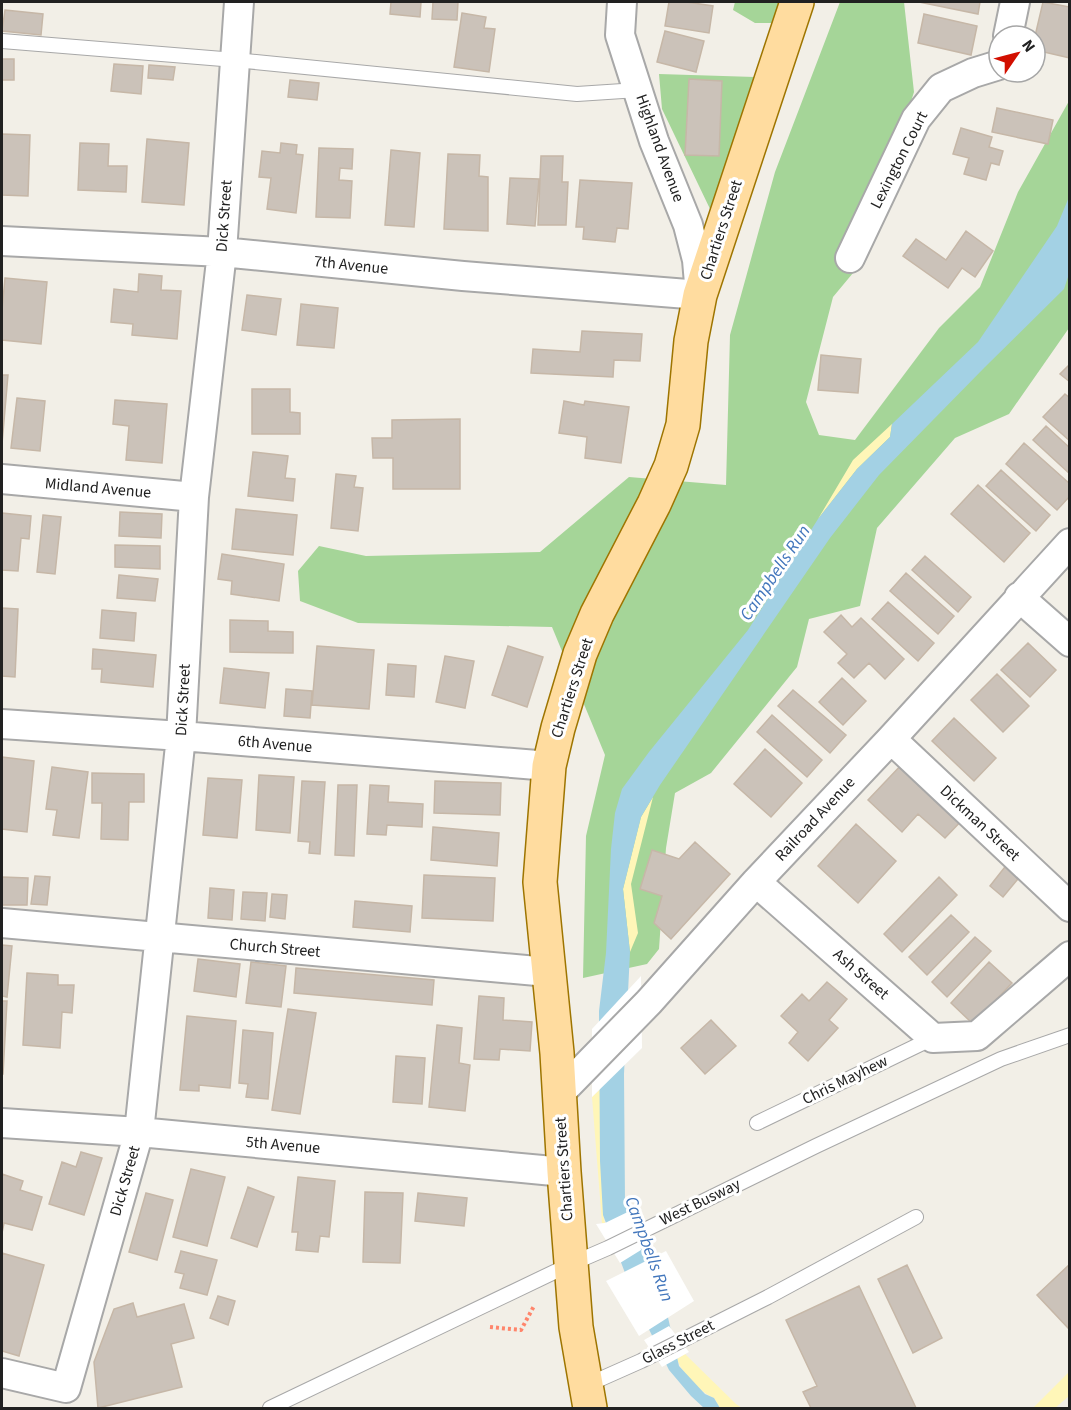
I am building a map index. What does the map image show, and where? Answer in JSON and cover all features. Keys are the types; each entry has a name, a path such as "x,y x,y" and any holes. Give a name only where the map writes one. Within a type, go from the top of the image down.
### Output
{"main road":[{"name":"Chartiers Street","path":"589,1397 576,1327 556,1044 540,882 549,766 580,654 597,614 671,466 683,425 691,340 700,295 797,2"}],"street":[{"name":"Dick Street","path":"2,1373 66,1388 139,1132 181,736 194,497 222,252 239,2"},
{"name":"Highland Avenue","path":"622,2 620,35 654,141 688,225 697,260 700,295"},
{"path":"1010,24 1015,2"},
{"name":"Lexington Court","path":"850,258 916,119 941,88 987,69"},
{"name":"7th Avenue","path":"2,241 222,252 463,276 700,295"},
{"name":"Midland Avenue","path":"2,479 194,497"},
{"name":"Railroad Avenue","path":"559,1094 649,1002 756,882 891,739 1070,543"},
{"path":"1019,597 1070,642"},
{"name":"6th Avenue","path":"2,724 549,766"},
{"name":"Dickman Street","path":"891,739 1070,907"},
{"name":"Ash Street","path":"756,882 933,1038"},
{"name":"Church Street","path":"2,922 548,972"},
{"path":"933,1038 976,1036 1070,956"},
{"name":"5th Avenue","path":"2,1123 139,1132 564,1172"}],"lane":[{"path":"2,40 235,60 577,94 638,90"},
{"name":"West Busway","path":"270,1408 1001,1059 1070,1035"},
{"name":"Chris Mayhew","path":"757,1123 933,1038"},
{"name":"Glass Street","path":"589,1397 641,1361 768,1297 916,1217"}],"path":[{"path":"483,1331 492,1326 521,1330 537,1300"}],"green space":[{"path":"735,2 783,2 778,23 755,23 733,10"},
{"path":"840,2 904,2 914,92 858,267 833,297 806,402 819,435 855,440 939,328 980,287 1018,192 1069,101 1069,328 1009,414 955,438 877,528 860,606 809,619 797,667 711,773 675,793 666,848 659,949 647,964 583,978 586,836 605,755 552,627 358,623 300,601 298,571 319,546 366,556 540,552 629,477 726,485 730,335 775,172"},
{"path":"659,74 755,77 711,211 662,109"}],"sand":[{"path":"892,424 890,437 857,469 818,519 853,460"},
{"path":"653,797 631,884 638,933 630,952 623,889 641,817"},
{"path":"600,1089 605,1223 602,1223 592,1097"},
{"path":"685,1354 742,1408 720,1408 714,1398 697,1387 683,1371 677,1359"},
{"path":"1069,1372 1069,1396 1055,1408 1033,1408"}],"water":[{"path":"1069,197 1069,274 1064,289 879,475 830,538 660,785 641,817 623,889 630,952 624,1074 625,1203 653,1258 679,1366 705,1394 714,1398 720,1408 704,1408 669,1370 638,1307 603,1215 600,1161 599,1011 606,953 611,849 615,813 622,789 649,752 748,630 818,519 857,469 890,437 892,424 978,342 1057,226"}],"pier":[{"path":"641,976 642,1048 592,1097 592,1029"},
{"path":"636,1208 641,1250 620,1263 596,1224 605,1223"},
{"path":"666,1251 694,1301 639,1336 606,1281"},
{"path":"669,1326 689,1352 662,1367 644,1340"}],"building":[{"path":"391,2 421,2 420,17 390,14"},
{"path":"433,2 458,2 457,20 432,19"},
{"path":"669,2 713,6 709,33 665,26"},
{"path":"919,2 980,2 978,14"},
{"path":"1043,2 1070,7 1070,58 1047,53 1047,24 1038,24"},
{"path":"5,10 43,14 41,35 2,31"},
{"path":"462,13 486,17 484,28 495,29 489,72 454,67"},
{"path":"924,14 977,26 971,55 918,43"},
{"path":"665,31 704,41 696,72 657,62"},
{"path":"2,59 14,59 14,80 2,80"},
{"path":"114,64 143,66 141,94 111,91"},
{"path":"149,65 175,67 173,80 148,78"},
{"path":"689,79 722,81 719,156 685,155"},
{"path":"290,80 319,83 317,100 288,97"},
{"path":"997,108 1053,120 1048,144 992,132"},
{"path":"961,128 992,137 989,147 1003,151 999,165 991,163 986,180 964,174 969,158 953,154"},
{"path":"2,134 30,135 28,196 2,195"},
{"path":"147,139 189,143 184,205 142,202"},
{"path":"80,143 109,144 108,166 127,166 126,192 78,190"},
{"path":"281,143 297,145 296,154 303,155 296,213 267,209 271,178 259,177 262,151 280,153"},
{"path":"319,148 353,149 352,169 340,168 339,180 352,181 350,218 316,217"},
{"path":"391,150 420,153 414,227 385,225"},
{"path":"448,154 480,155 479,176 488,177 488,231 444,229"},
{"path":"541,156 563,156 562,182 568,182 566,225 538,225"},
{"path":"510,178 539,179 535,226 507,224"},
{"path":"580,180 632,183 628,229 617,228 615,242 583,239 584,227 576,227"},
{"path":"966,231 993,251 975,277 962,268 948,288 903,256 916,239 946,260"},
{"path":"139,274 162,276 161,290 181,291 177,339 132,335 133,324 111,322 114,289 138,292"},
{"path":"5,278 47,282 41,344 2,340"},
{"path":"247,295 281,299 276,335 242,330"},
{"path":"301,304 338,308 334,348 297,345"},
{"path":"582,331 642,334 640,361 614,360 613,377 531,373 533,349 580,352"},
{"path":"821,355 861,359 858,393 818,390"},
{"path":"1070,364 1070,382 1060,374"},
{"path":"2,375 8,375 2,444"},
{"path":"252,389 290,389 290,412 300,413 300,434 252,434"},
{"path":"1065,394 1070,398 1070,441 1043,417"},
{"path":"17,398 45,401 40,451 11,448"},
{"path":"115,400 167,404 162,463 126,460 129,426 113,424"},
{"path":"564,401 584,405 585,401 629,407 621,463 585,458 587,437 559,433"},
{"path":"460,419 460,489 393,489 393,458 373,458 372,438 392,438 392,420"},
{"path":"1046,426 1070,448 1070,474 1033,440"},
{"path":"1024,443 1070,484 1070,496 1057,510 1006,464"},
{"path":"253,452 288,456 285,478 295,479 293,501 248,496"},
{"path":"1001,470 1050,515 1036,531 986,486"},
{"path":"336,474 356,476 354,487 363,488 358,531 331,528"},
{"path":"978,485 1030,533 1004,562 951,514"},
{"path":"236,509 297,515 293,555 232,549"},
{"path":"120,512 162,514 161,538 119,536"},
{"path":"2,513 31,516 29,539 21,538 18,571 2,570"},
{"path":"43,515 61,517 55,574 37,572"},
{"path":"115,545 160,546 160,569 115,567"},
{"path":"222,554 284,564 279,601 231,594 232,581 218,579"},
{"path":"925,556 971,597 958,612 912,570"},
{"path":"906,573 954,616 938,634 890,591"},
{"path":"119,575 158,579 155,601 117,598"},
{"path":"888,602 934,643 918,661 872,619"},
{"path":"2,608 18,609 15,677 2,676"},
{"path":"102,610 136,613 134,641 100,638"},
{"path":"841,615 852,627 861,618 904,659 885,679 869,663 854,678 838,663 847,654 824,632"},
{"path":"230,620 268,621 268,631 293,632 293,653 230,652"},
{"path":"1028,643 1056,670 1030,697 1001,670"},
{"path":"317,646 374,650 369,709 312,705"},
{"path":"508,646 543,657 527,707 492,695"},
{"path":"93,649 156,655 153,687 101,682 102,669 92,669"},
{"path":"445,656 474,661 465,708 436,702"},
{"path":"388,664 416,666 414,697 386,695"},
{"path":"224,668 269,673 265,708 220,703"},
{"path":"997,674 1029,706 1003,732 971,700"},
{"path":"842,678 866,701 843,725 819,702"},
{"path":"286,689 312,691 310,718 284,716"},
{"path":"793,690 846,735 830,753 778,706"},
{"path":"772,715 822,760 807,777 757,732"},
{"path":"954,718 996,758 974,781 932,741"},
{"path":"765,749 802,783 771,817 734,784"},
{"path":"2,757 34,761 27,832 2,829"},
{"path":"905,761 965,817 945,838 918,814 902,832 868,800"},
{"path":"52,767 88,772 79,838 53,835 57,810 46,809"},
{"path":"92,773 144,774 144,802 129,802 128,840 101,839 102,803 92,803"},
{"path":"259,775 294,777 290,833 256,830"},
{"path":"208,778 242,780 237,838 203,835"},
{"path":"302,781 325,782 320,854 309,853 310,842 298,841"},
{"path":"435,781 501,783 500,815 434,813"},
{"path":"338,785 357,785 354,856 335,855"},
{"path":"370,785 389,786 388,802 423,804 422,827 387,825 386,835 367,834"},
{"path":"856,824 896,861 858,903 818,866"},
{"path":"433,827 499,833 497,866 431,860"},
{"path":"695,842 730,874 671,939 654,923 662,896 640,889 652,850 679,859"},
{"path":"1008,863 1022,874 1003,897 990,886"},
{"path":"424,875 495,878 493,921 422,918"},
{"path":"35,876 50,877 47,905 31,904"},
{"path":"2,877 28,878 27,905 2,905"},
{"path":"939,877 957,895 902,952 884,934"},
{"path":"210,888 234,890 232,920 208,918"},
{"path":"243,892 267,893 265,921 241,919"},
{"path":"272,894 287,895 285,919 270,917"},
{"path":"355,901 412,906 410,932 353,927"},
{"path":"951,915 969,932 927,975 909,957"},
{"path":"975,937 991,951 947,997 932,982"},
{"path":"2,945 12,946 7,997 2,996"},
{"path":"198,959 240,964 236,997 194,991"},
{"path":"251,962 286,966 281,1007 246,1003"},
{"path":"989,962 1012,983 973,1024 951,1003"},
{"path":"296,968 434,980 432,1005 294,993"},
{"path":"27,973 58,975 58,985 74,985 72,1013 62,1012 60,1048 23,1045"},
{"path":"827,982 847,999 829,1020 838,1028 808,1061 789,1043 798,1032 781,1016 802,994 809,1001"},
{"path":"479,996 504,998 503,1020 532,1022 530,1051 500,1049 499,1060 474,1059"},
{"path":"2,1001 7,1001 3,1074 2,1074"},
{"path":"288,1009 316,1013 300,1114 272,1110"},
{"path":"187,1016 236,1021 230,1088 199,1085 199,1091 180,1090"},
{"path":"711,1020 736,1046 705,1074 681,1048"},
{"path":"437,1025 462,1028 459,1063 470,1065 465,1111 429,1107"},
{"path":"243,1030 273,1033 268,1099 246,1097 248,1084 239,1083"},
{"path":"396,1056 425,1058 422,1104 393,1102"},
{"path":"81,1152 102,1158 84,1215 49,1204 62,1162 76,1167"},
{"path":"191,1169 225,1177 207,1246 173,1237"},
{"path":"2,1174 23,1181 20,1190 42,1197 32,1230 4,1223 2,1233"},
{"path":"298,1177 335,1181 329,1237 320,1236 318,1252 296,1250 298,1232 292,1232"},
{"path":"248,1187 274,1197 257,1247 231,1238"},
{"path":"365,1192 403,1193 400,1263 363,1262"},
{"path":"146,1193 173,1200 157,1260 129,1252"},
{"path":"418,1193 467,1198 464,1226 415,1221"},
{"path":"181,1251 217,1260 207,1295 180,1288 184,1274 175,1272"},
{"path":"2,1253 44,1265 19,1356 2,1351"},
{"path":"1070,1264 1070,1330 1037,1295"},
{"path":"907,1265 942,1338 913,1353 878,1279"},
{"path":"859,1286 916,1408 811,1408 803,1392 817,1386 786,1320"},
{"path":"218,1296 235,1301 228,1325 210,1318"},
{"path":"133,1303 137,1317 184,1304 194,1338 171,1344 182,1387 98,1408 94,1362 114,1309"}],"water label":[{"name":"Campbells Run","path":"775,573"},
{"name":"Campbells Run","path":"649,1249"}]}
